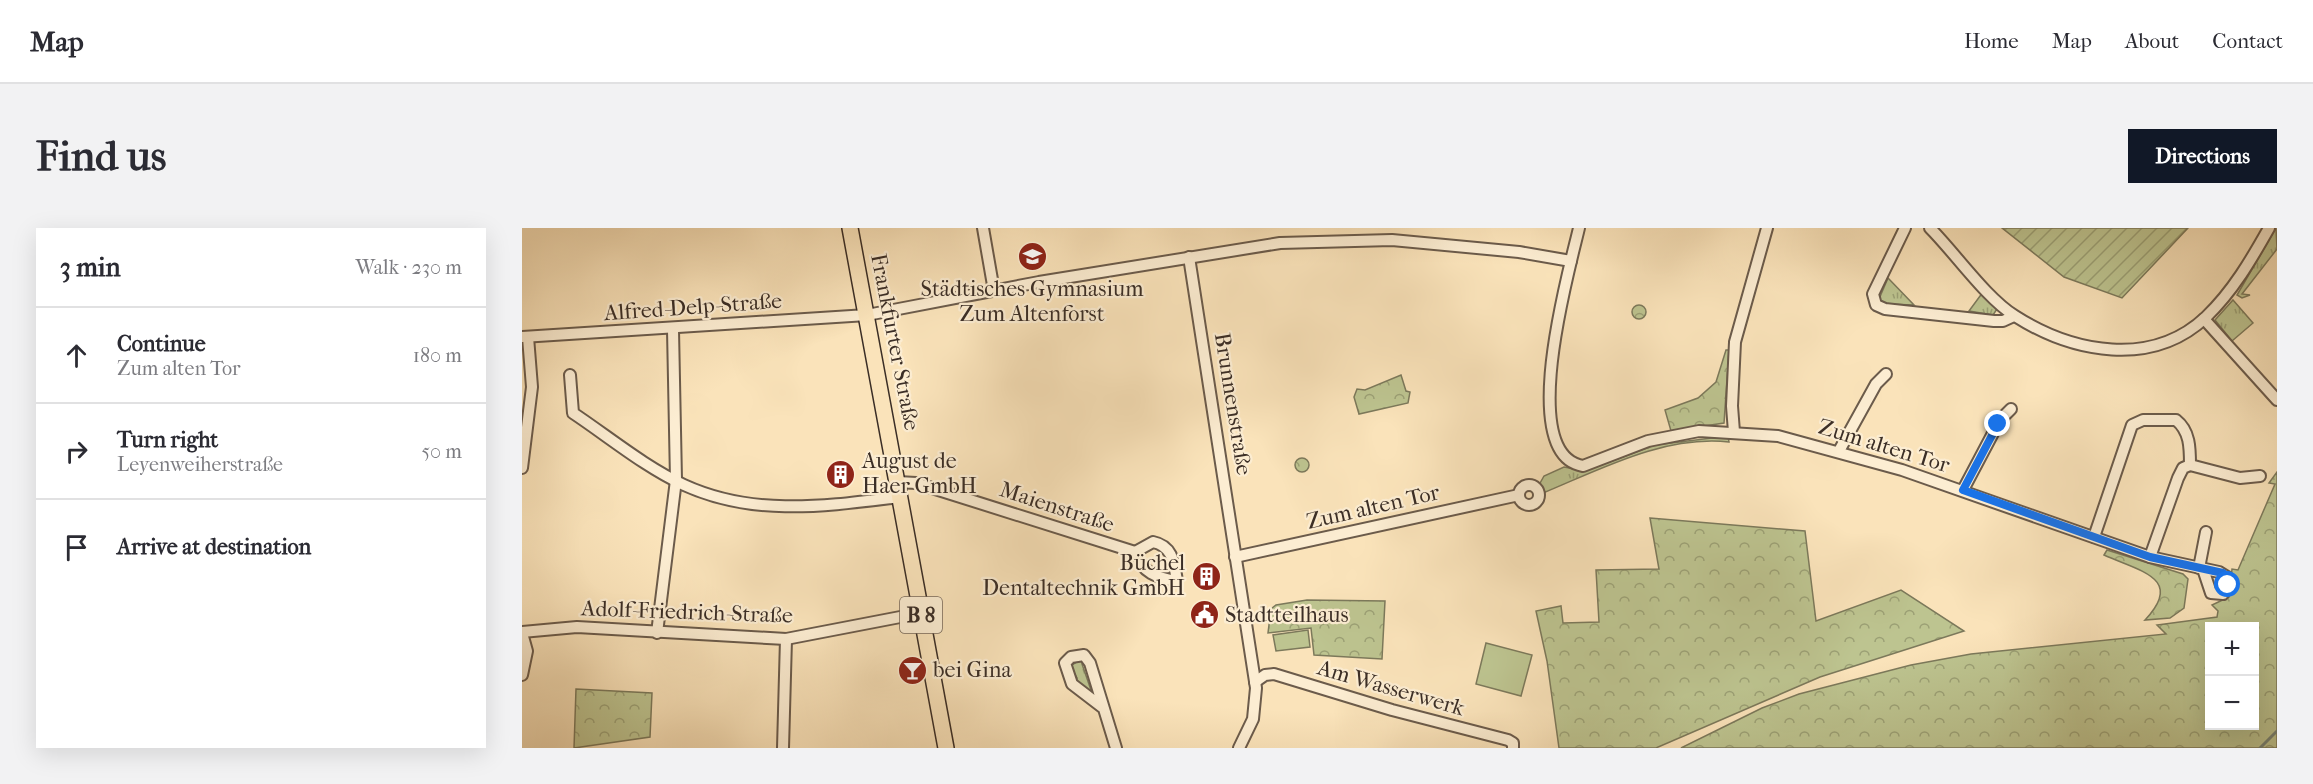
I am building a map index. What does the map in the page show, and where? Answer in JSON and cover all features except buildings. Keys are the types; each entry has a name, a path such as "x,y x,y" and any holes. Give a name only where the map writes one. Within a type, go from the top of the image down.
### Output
{"main road":[{"name":"Frankfurter Straße","path":"850,228 946,748"}],"street":[{"path":"983,228 994,291"},
{"path":"1571,261 1579,228"},
{"path":"1734,432 1732,406 1735,342 1767,228"},
{"path":"1905,228 1873,294 1876,305 1885,309 1994,321 2003,321 2014,316"},
{"path":"1930,228 2014,316 2074,344 2119,351 2143,348 2170,340 2204,318 2234,286 2269,228"},
{"name":"Alfred-Delp-Straße","path":"525,337 673,330 867,315 1189,257 1280,243 1392,240 1519,252 1571,261"},
{"name":"Brunnenstraße","path":"1189,257 1235,557"},
{"name":"Zum alten Tor","path":"1571,261 1550,367 1548,400 1554,433 1562,453 1574,465 1583,466 1660,438 1699,431 1778,436 1839,451 1963,490 2150,557 2201,568 2206,532"},
{"path":"2204,318 2277,400"},
{"path":"657,633 676,480 673,330"},
{"path":"522,468 532,387 525,337"},
{"path":"1839,451 1876,384 1886,374"},
{"name":"Maienstraße","path":"570,375 573,413 676,480 724,498 760,506 811,508 867,501 916,483 1135,552"},
{"path":"1963,490 2000,420 2011,409"},
{"path":"2094,537 2132,424 2143,420 2168,419 2178,422 2188,438 2190,465"},
{"path":"2150,557 2183,468 2190,465 2240,478 2260,476"},
{"name":"Zum alten Tor","path":"1235,557 1519,495"},
{"path":"1235,557 1257,704 1253,719 1239,748"},
{"name":"Adolf-Friedrich-Straße","path":"522,675 527,651 522,632 578,627 786,639 921,613"},
{"path":"783,748 786,639"},
{"path":"1102,707 1072,684 1065,663 1071,657 1079,654 1087,658 1116,748"},
{"name":"Am Wasserwerk","path":"1255,682 1265,675 1274,674 1392,710 1508,740 1513,743 1513,748"}],"green space":[{"path":"2002,228 2188,228 2122,298 2064,277"},
{"path":"2276,228 2277,249 2242,294 2250,295 2242,298 2237,295"},
{"path":"1888,278 1914,305 1885,304 1879,299"},
{"path":"1983,292 1997,309 1993,315 1969,311"},
{"path":"2233,300 2253,323 2232,341 2215,320"},
{"path":"1639,305 1644,307 1646,312 1644,317 1639,319 1634,317 1632,312 1634,307"},
{"path":"1726,350 1729,350 1724,423 1671,431 1665,410 1698,398 1716,382"},
{"path":"1401,375 1406,391 1410,392 1408,403 1359,414 1354,397 1357,389 1365,390"},
{"path":"1728,436 1729,442 1705,441 1681,444 1633,456 1543,493 1539,485 1544,476 1564,467 1585,471 1655,445"},
{"path":"1302,458 1307,460 1309,465 1307,470 1302,472 1297,470 1295,465 1297,460"},
{"path":"2277,472 2277,748 1681,748 1762,708 1799,694 1911,665 1971,654 2166,634 2157,625 2217,617 2218,611 2212,605 2229,597 2232,569 2238,570 2275,484 2269,483"},
{"path":"1650,518 1805,531 1816,621 1901,590 1964,631 1820,677 1656,748 1559,748 1547,661 1536,611 1561,606 1563,623 1599,622 1596,570 1659,569"},
{"path":"2107,550 2183,574 2188,579 2184,608 2170,618 2145,620 2156,606 2160,594 2159,585 2143,572 2104,555"},
{"path":"1307,600 1385,601 1382,659 1314,655 1311,628 1268,633 1271,609 1276,605"},
{"path":"1308,630 1310,647 1276,651 1273,635"},
{"path":"1486,643 1532,655 1521,696 1476,684"},
{"path":"1080,660 1083,661 1092,693 1075,682 1077,678 1070,666"},
{"path":"576,689 652,693 650,737 574,748"}],"waterway":[{"path":"2260,748 2277,731"}],"place":[{"name":"Städtisches Gymnasium Zum Altenforst","path":"1032,257"},
{"name":"August de Haer GmbH","path":"841,474"},
{"name":"Büchel Dentaltechnik GmbH","path":"1206,576"},
{"name":"Stadtteilhaus","path":"1204,615"},
{"name":"bei Gina","path":"912,670"}],"route":[{"path":"1998,424 1963,490 2121,548 2150,557 2223,573 2227,577 2228,585"}]}
